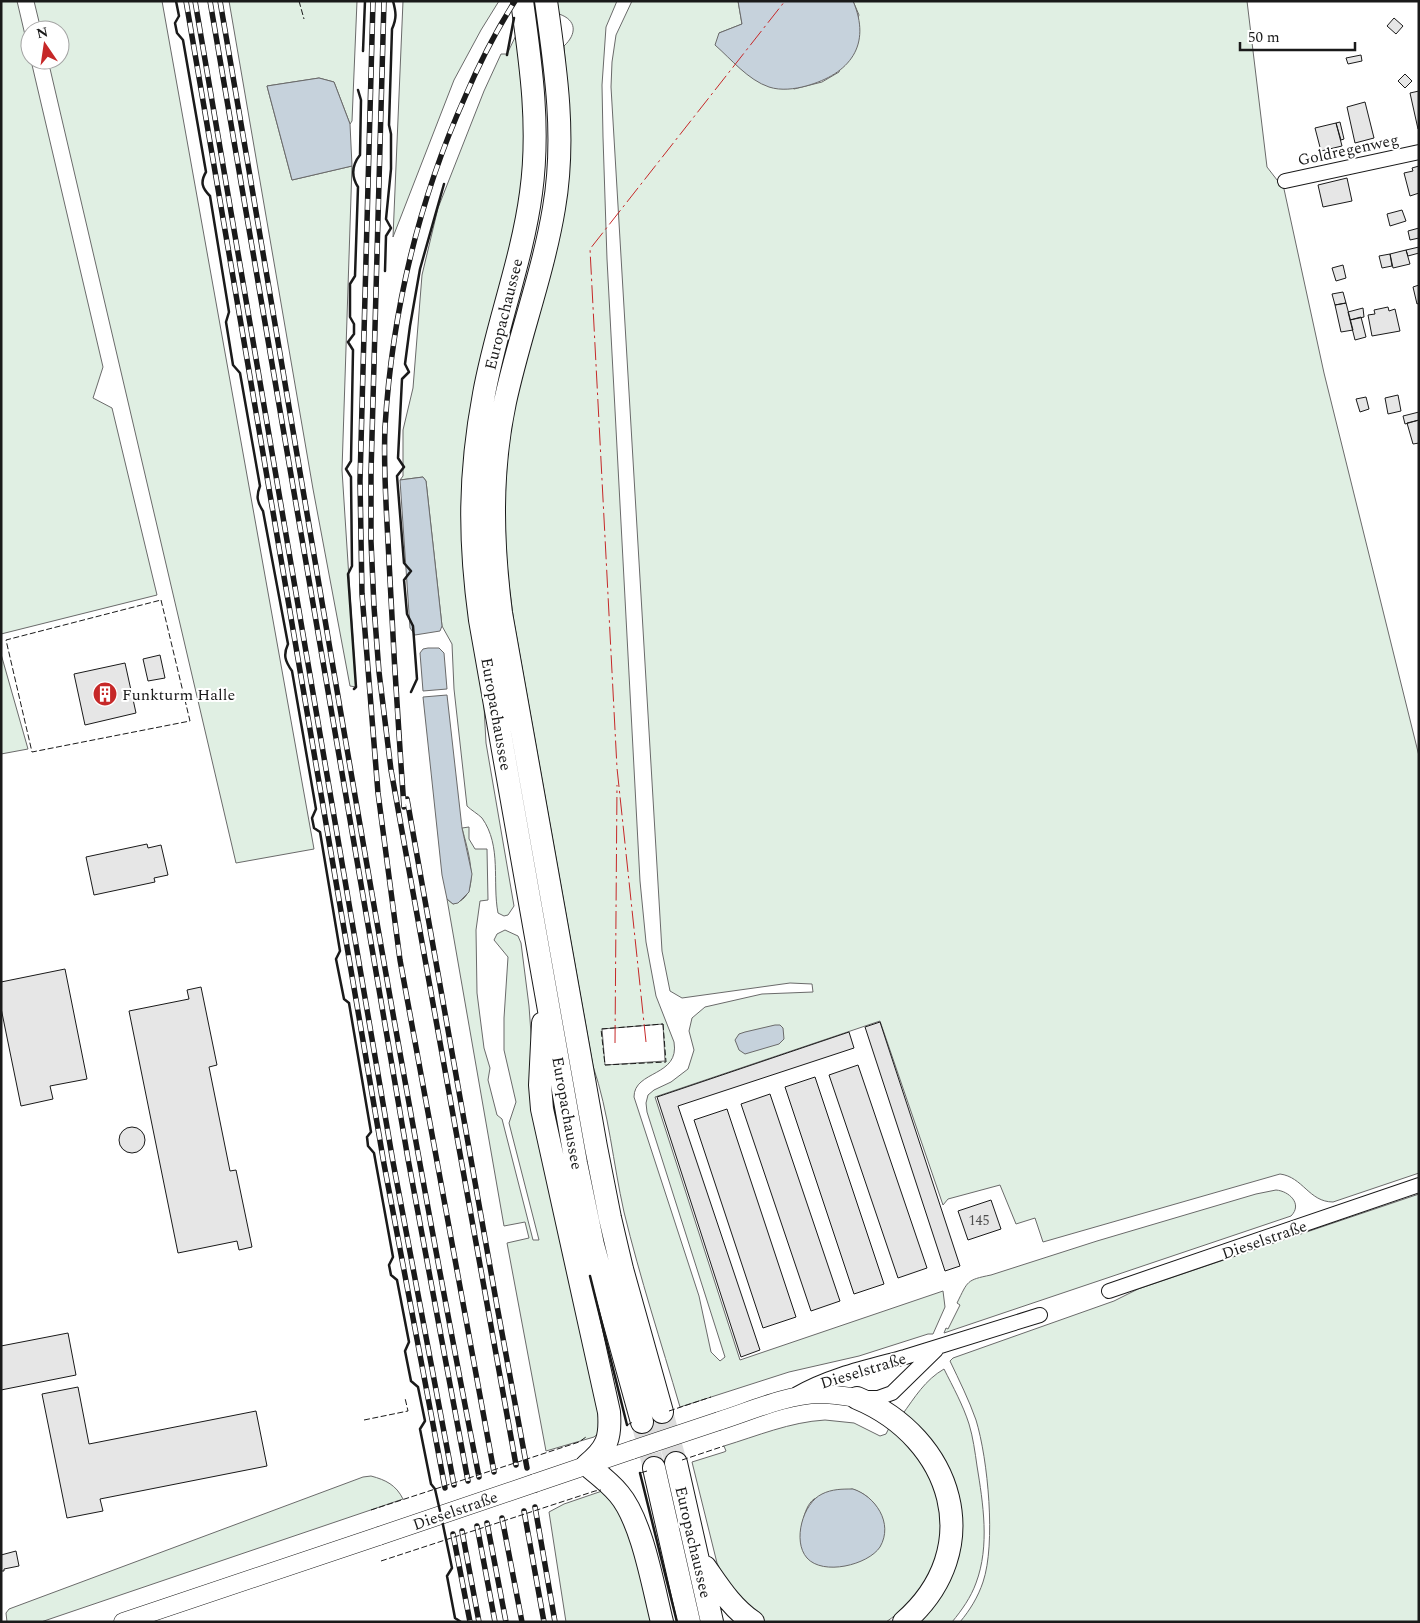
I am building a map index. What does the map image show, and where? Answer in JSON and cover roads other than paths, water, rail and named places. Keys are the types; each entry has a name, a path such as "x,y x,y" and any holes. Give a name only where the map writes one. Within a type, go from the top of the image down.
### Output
{"main road":[{"name":"Europachaussee","path":"522,1 536,124 535,157 531,194 523,236 484,394 471,494 471,536 480,620 576,1163 593,1245 642,1422"},
{"name":"Europachaussee","path":"546,1 558,93 558,171 554,208 546,246 504,404 494,483 494,542 503,623 596,1147 622,1269 662,1412"},
{"path":"545,981 540,1085 542,1110 609,1412 610,1424 606,1446 587,1466 620,1494 631,1512 640,1536 662,1622"},
{"path":"857,1398 878,1406 891,1415 925,1448 941,1475 948,1500 951,1522 950,1544 944,1570 933,1590 919,1609 904,1622"},
{"name":"Europachaussee","path":"676,1463 712,1622"},
{"name":"Europachaussee","path":"654,1468 689,1622"},
{"path":"698,1556 725,1596 753,1622"}],"street":[{"name":"Goldregenweg","path":"1285,181 1419,152"},
{"name":"Dieselstraße","path":"1109,1291 1419,1185"},
{"name":"Dieselstraße","path":"787,1399 833,1378 1040,1315"},
{"name":"Dieselstraße","path":"123,1622 787,1399 818,1394 878,1398 892,1393 941,1346"}],"tunnel":[{"path":"662,1412 676,1463"},
{"path":"642,1422 654,1468"}],"railway":[{"path":"186,1 384,1164 445,1488"},
{"path":"195,1 393,1162 454,1485"},
{"path":"210,1 408,1159 468,1481"},
{"path":"220,1 377,924 479,1477"},
{"path":"373,1 360,481 362,594 378,793 400,960 494,1472"},
{"path":"384,1 371,473 371,541 379,672 391,770 516,1465"},
{"path":"404,807 385,478 385,427 394,342 401,300 421,217 448,137 476,72 515,1"},
{"path":"407,799 527,1468"},
{"path":"535,1507 555,1622"},
{"path":"524,1511 544,1622"},
{"path":"502,1518 522,1622"},
{"path":"487,1523 506,1622"},
{"path":"477,1526 495,1622"},
{"path":"462,1531 479,1622"},
{"path":"453,1534 470,1622"}],"place":[{"name":"Funkturm Halle","path":"105,694"}]}
